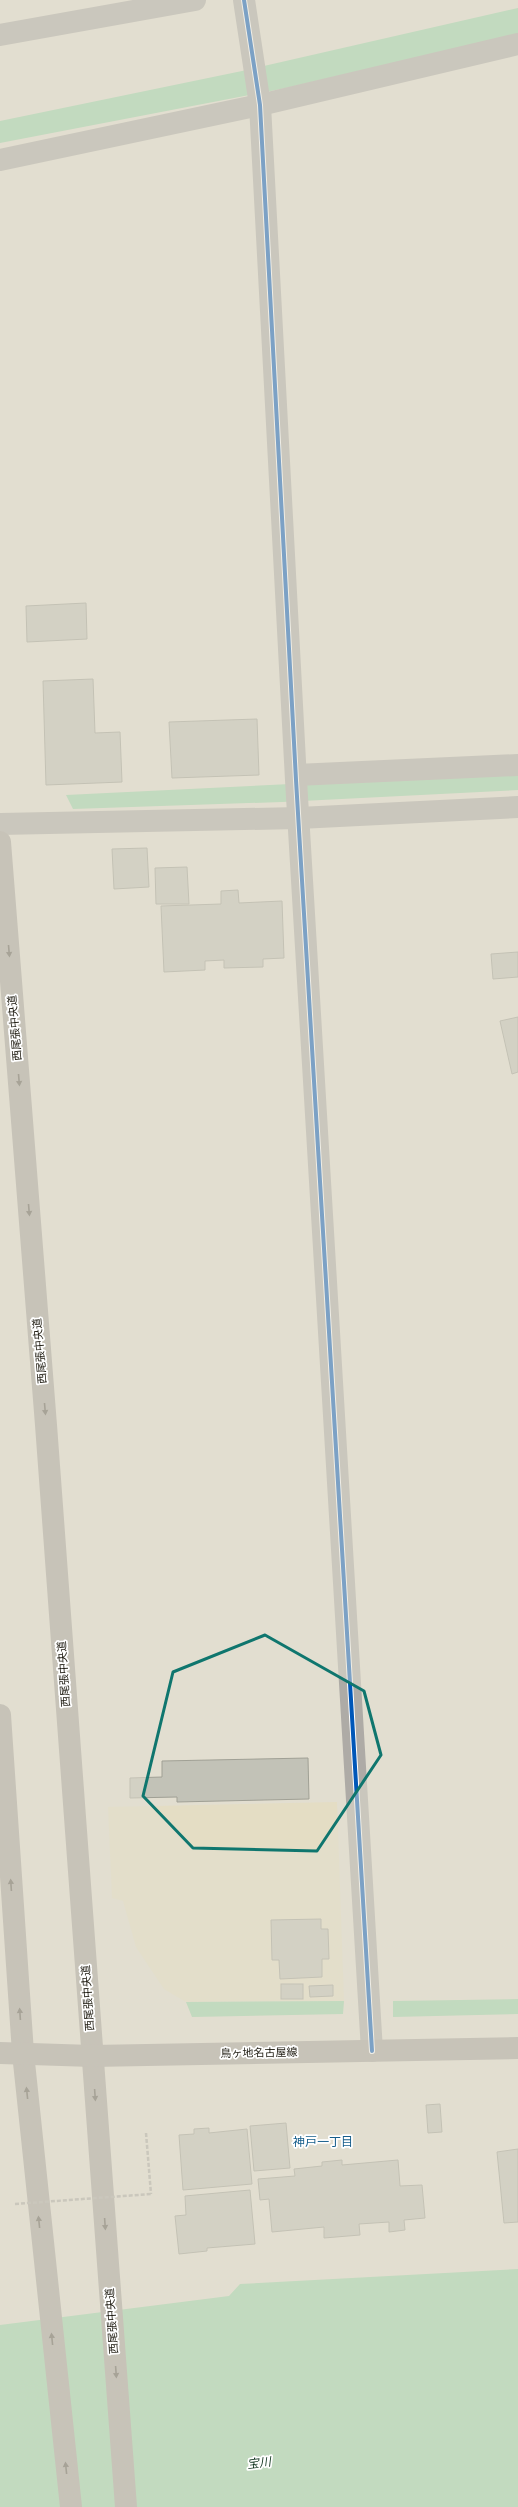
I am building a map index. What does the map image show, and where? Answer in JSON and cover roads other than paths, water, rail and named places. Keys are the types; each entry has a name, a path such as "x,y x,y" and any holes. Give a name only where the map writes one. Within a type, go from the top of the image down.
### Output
{"main road":[{"name":"西尾張中央道","path":"0,842 46,1418 126,2507"},
{"path":"0,1715 23,2053 43,2261 71,2507"},
{"name":"鳥ヶ地名古屋線","path":"0,2053 92,2056 518,2048"}],"street":[{"path":"0,35 195,0"},
{"path":"244,0 260,105 298,813 372,2051"},
{"path":"0,160 260,105 518,44"},
{"path":"296,777 518,764"},
{"path":"0,824 298,813 518,807"}],"water":[{"path":"518,8 518,34 286,88 0,143 0,121 242,71"},
{"path":"518,773 518,790 282,802 73,809 66,795"},
{"path":"518,1999 518,2014 393,2017 393,2001"},
{"path":"344,2001 343,2014 192,2017 186,2002"},
{"name":"宝川","path":"518,2269 518,2507 0,2507 0,2325 229,2296 240,2284"}],"district":[{"name":"神戸一丁目","path":"323,2142"}]}
